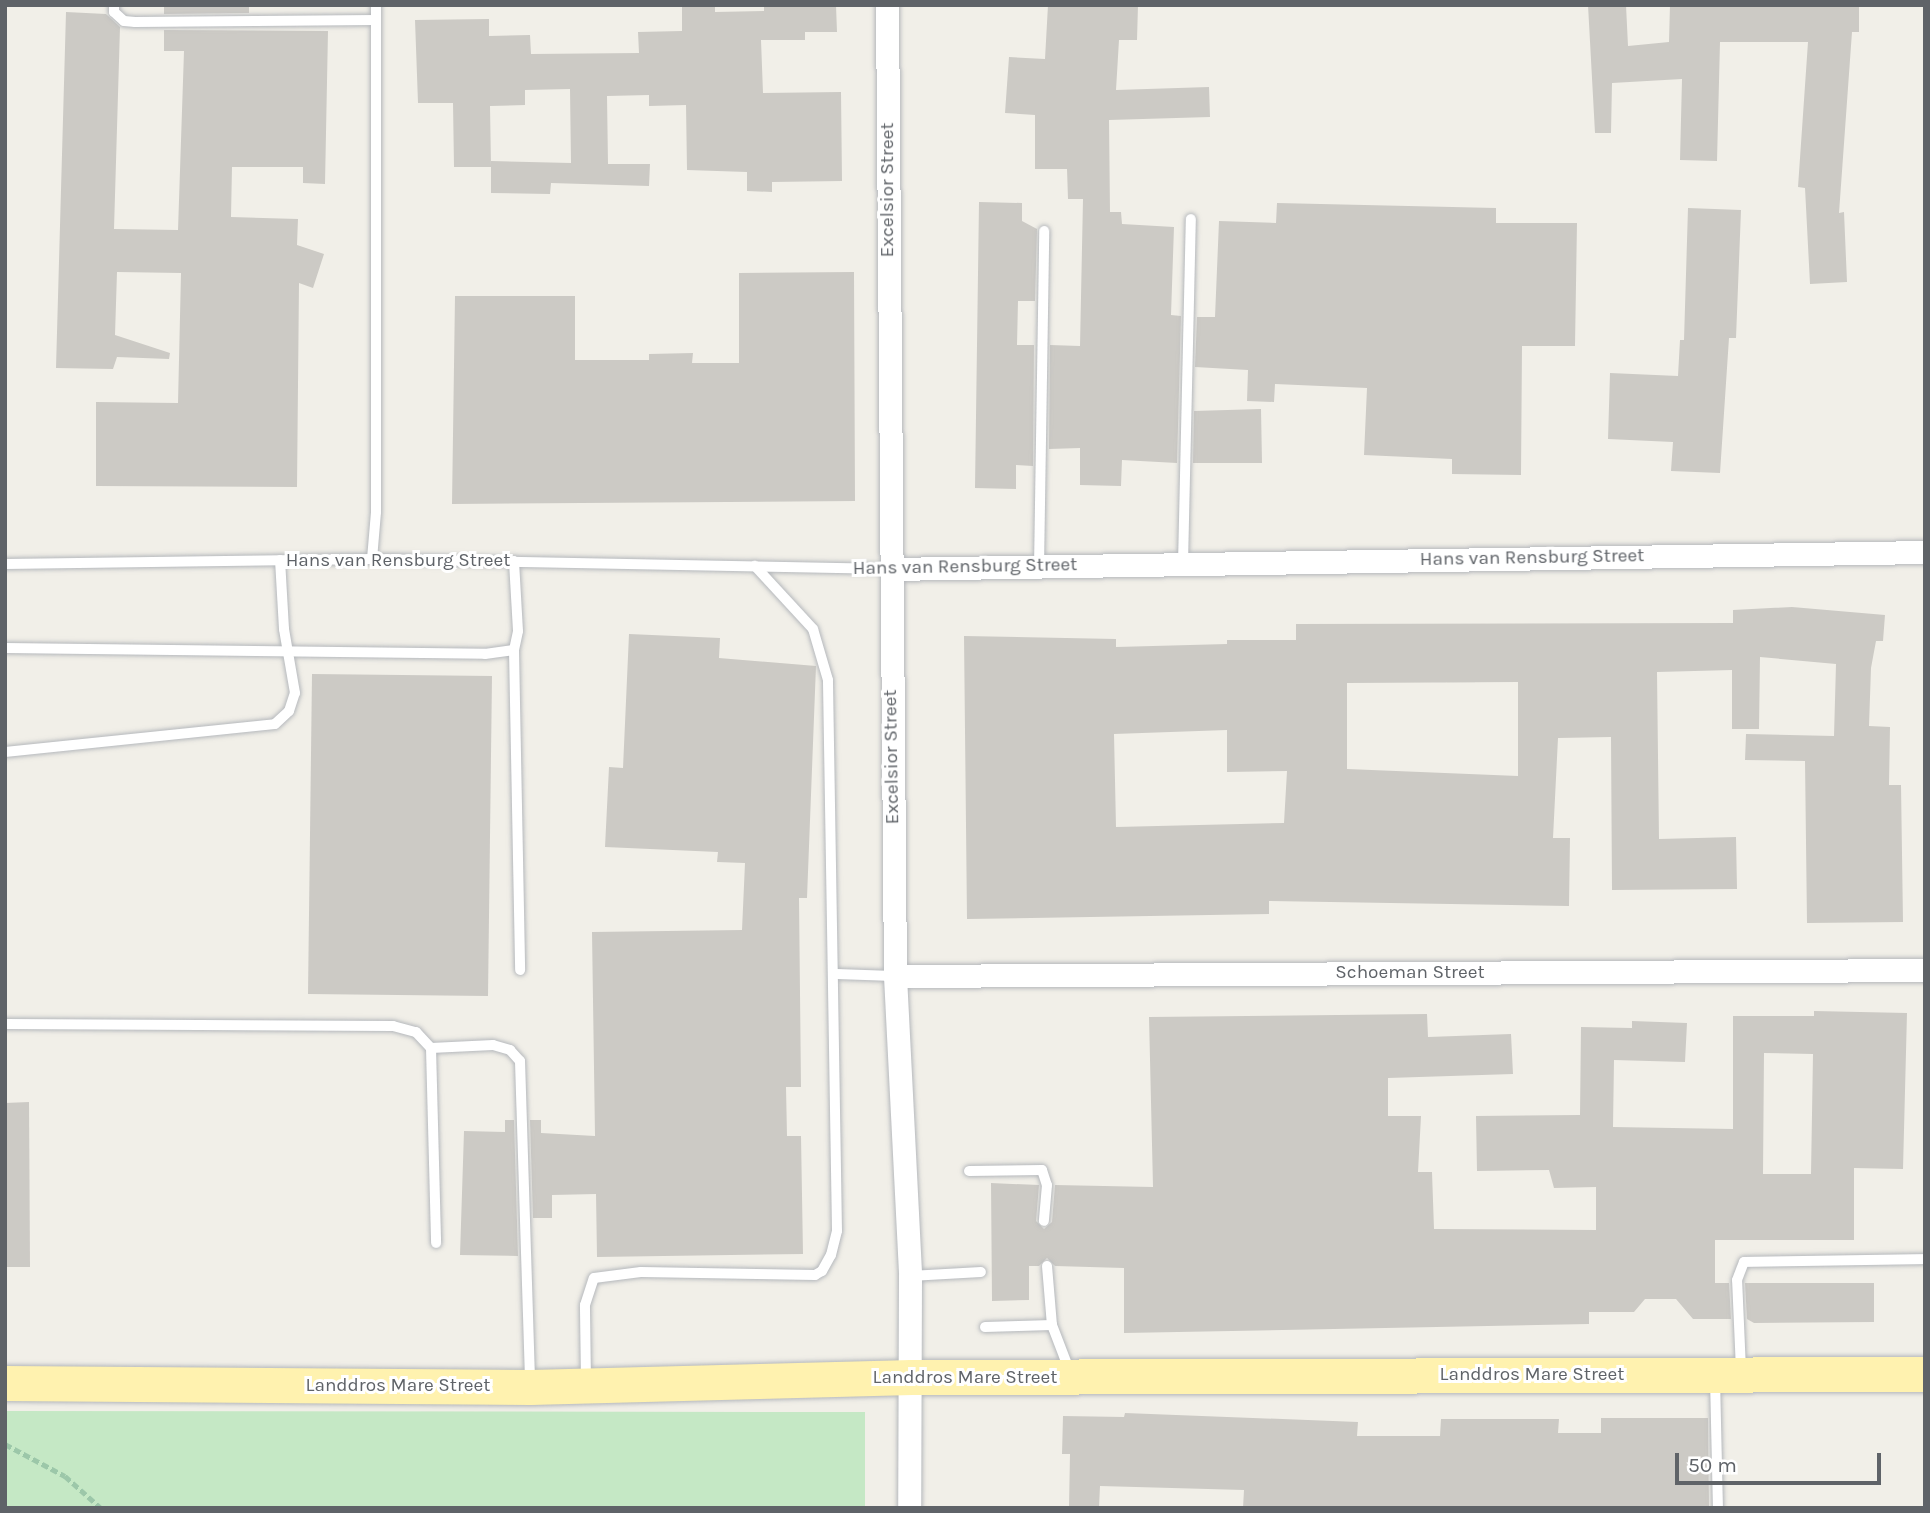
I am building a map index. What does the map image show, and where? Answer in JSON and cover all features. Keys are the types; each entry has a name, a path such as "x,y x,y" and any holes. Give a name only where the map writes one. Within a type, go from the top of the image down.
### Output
{"main road":[{"name":"Landdros Mare Street","path":"5,1382 530,1387 912,1377 1925,1374"}],"street":[{"name":"Excelsior Street","path":"887,5 895,976 911,1276 909,1508"},
{"name":"Hans van Rensburg Street","path":"890,569 1925,552"},
{"name":"Schoeman Street","path":"895,976 1925,970"}],"lane":[{"path":"114,5 114,12 124,21 135,22 376,20"},
{"path":"372,559 376,512 376,5"},
{"path":"1183,564 1191,219"},
{"path":"1039,567 1044,231"},
{"name":"Hans van Rensburg Street","path":"5,564 372,559 890,569"},
{"path":"5,752 275,724 289,711 295,693 280,560"},
{"path":"514,561 518,631 514,650 520,970"},
{"path":"586,1384 585,1305 594,1278 630,1273 822,1271 838,1231 835,974 826,670 813,629 755,566"},
{"path":"5,648 485,654 514,650"},
{"path":"835,974 895,976"},
{"path":"5,1024 393,1026 416,1032 431,1048 436,1243"},
{"path":"431,1048 494,1045 510,1051 520,1061 530,1387"},
{"path":"969,1171 1042,1170 1047,1185 1044,1221"},
{"path":"1718,1508 1737,1280 1744,1262 1925,1259"},
{"path":"1047,1266 1052,1325 1073,1377"},
{"path":"911,1276 981,1272"},
{"path":"985,1327 1052,1325"}],"path":[{"path":"5,1444 65,1476 101,1508"}],"green space":[{"path":"5,1411 865,1412 865,1508 5,1508"}],"building":[{"path":"164,5 249,5 249,13 164,14"},
{"path":"682,5 715,5 715,12 764,11 764,5 836,5 837,32 805,32 805,40 761,40 763,93 841,92 842,181 772,182 772,192 747,191 747,172 687,170 686,105 649,106 649,95 607,96 608,164 650,164 649,186 551,183 550,194 491,193 491,167 454,167 453,103 418,103 415,20 489,19 489,36 530,35 531,54 639,53 638,32 682,31","holes":["570,89 571,163 491,161 491,167 490,106 525,105 525,90"]},
{"path":"1048,5 1138,5 1137,40 1119,40 1116,90 1209,87 1210,117 1109,120 1110,212 1121,212 1122,224 1174,227 1171,315 1181,316 1177,463 1122,460 1121,486 1080,485 1080,448 1049,449 1050,345 1080,346 1083,199 1068,199 1067,169 1035,169 1035,115 1005,113 1009,57 1045,59"},
{"path":"1588,5 1626,5 1628,46 1669,42 1670,5 1859,5 1859,32 1852,32 1839,213 1844,212 1847,282 1810,284 1805,188 1798,187 1808,42 1720,42 1717,161 1680,160 1682,79 1612,83 1611,133 1595,133"},
{"path":"66,12 106,14 120,27 114,229 178,230 184,51 164,51 164,30 328,31 325,184 303,183 303,167 232,167 231,217 298,219 297,245 324,254 313,288 299,283 297,487 96,486 96,402 178,403 181,273 117,272 115,335 170,353 169,359 117,357 113,369 56,368"},
{"path":"979,202 1022,203 1022,221 1037,229 1035,301 1018,301 1017,345 1034,345 1033,466 1016,465 1016,489 975,488"},
{"path":"1277,203 1496,208 1496,223 1577,223 1575,346 1522,346 1521,475 1452,474 1452,459 1364,455 1367,388 1275,384 1274,402 1247,401 1248,370 1195,367 1197,317 1215,317 1219,221 1276,223"},
{"path":"1688,208 1741,210 1736,338 1729,338 1720,473 1671,471 1673,442 1608,439 1610,373 1678,376 1680,340 1684,340"},
{"path":"854,272 855,501 452,504 455,296 575,296 575,360 649,360 649,354 693,353 692,363 739,363 739,273"},
{"path":"1261,409 1262,463 1193,463 1194,411"},
{"path":"1792,607 1885,615 1883,641 1876,641 1871,668 1869,726 1890,727 1889,785 1901,785 1903,922 1807,923 1805,761 1745,760 1746,734 1834,736 1836,664 1760,657 1759,729 1732,729 1732,670 1657,672 1659,839 1736,837 1737,889 1612,890 1611,737 1558,738 1553,838 1570,838 1569,906 1269,901 1269,914 967,919 964,636 1116,639 1116,647 1227,644 1227,640 1296,640 1296,624 1733,623 1733,610","holes":["1518,682 1518,776 1347,769 1347,683","1227,730 1227,772 1287,771 1284,823 1116,827 1114,734"]},
{"path":"629,634 720,638 719,658 816,666 807,898 799,898 801,1087 786,1087 787,1136 801,1136 803,1254 597,1257 596,1194 552,1195 552,1218 533,1218 530,1120 541,1120 541,1133 595,1136 592,932 742,930 745,863 717,862 718,852 605,847 609,767 623,768"},
{"path":"312,674 492,676 488,996 308,994"},
{"path":"1814,1011 1907,1013 1903,1169 1854,1168 1854,1240 1715,1240 1715,1283 1729,1283 1731,1319 1693,1319 1676,1299 1645,1299 1634,1312 1589,1312 1589,1324 1124,1333 1124,1268 1055,1266 1047,1258 1039,1266 1029,1266 1029,1300 992,1301 991,1183 1039,1185 1036,1221 1044,1229 1052,1222 1055,1185 1153,1187 1149,1017 1427,1014 1428,1037 1511,1034 1513,1074 1388,1078 1388,1116 1421,1116 1418,1172 1432,1172 1434,1229 1596,1230 1596,1187 1554,1188 1549,1170 1477,1171 1476,1116 1580,1115 1581,1027 1632,1028 1632,1021 1687,1023 1685,1062 1614,1060 1613,1127 1733,1129 1733,1016 1814,1016","holes":["1764,1053 1813,1054 1811,1174 1763,1174"]},
{"path":"29,1102 30,1267 5,1267 5,1103"},
{"path":"505,1120 514,1120 518,1256 460,1255 464,1131 505,1132"},
{"path":"1745,1283 1874,1283 1874,1322 1754,1323 1747,1319"},
{"path":"1125,1413 1358,1422 1357,1436 1440,1436 1441,1419 1559,1419 1558,1433 1601,1433 1601,1418 1708,1418 1709,1508 1243,1508 1244,1490 1100,1486 1099,1508 1069,1508 1070,1454 1062,1454 1063,1416 1124,1417"}]}
